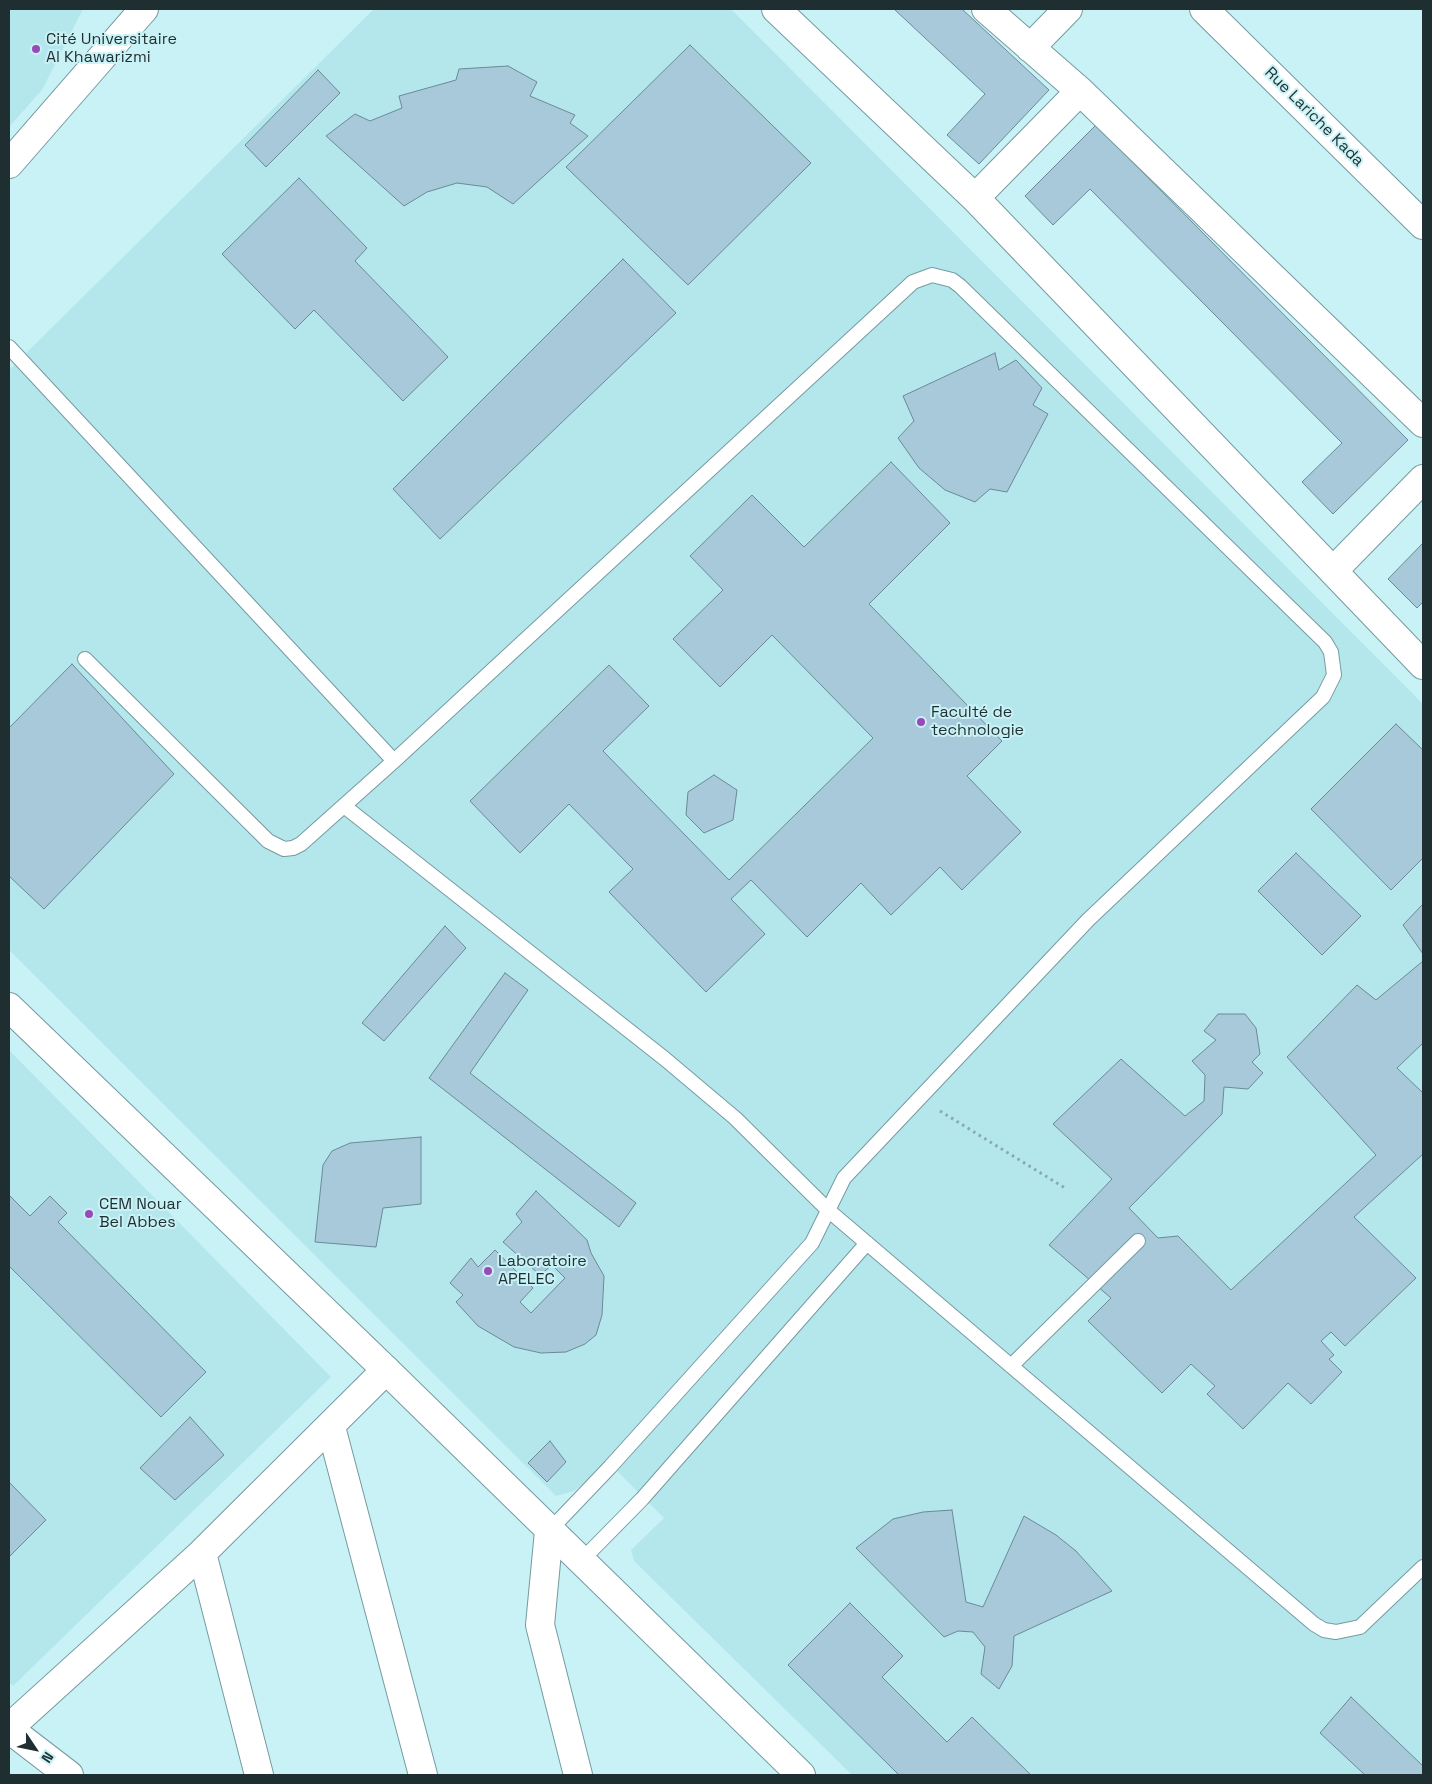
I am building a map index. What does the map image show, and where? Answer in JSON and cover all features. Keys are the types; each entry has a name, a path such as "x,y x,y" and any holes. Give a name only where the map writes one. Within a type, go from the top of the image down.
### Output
{"street":[{"path":"776,9 975,198 1423,665"},
{"path":"986,9 1080,91 1423,423"},
{"path":"1030,48 1068,9"},
{"name":"Rue Lariche Kada","path":"1204,9 1423,224"},
{"path":"9,164 134,14"},
{"path":"975,198 1080,91"},
{"path":"1334,572 1423,479"},
{"path":"9,1007 386,1370 801,1775"},
{"path":"69,1775 9,1729 202,1553 386,1370"},
{"path":"330,1427 423,1775"},
{"path":"549,1531 546,1580 540,1625 578,1775"},
{"path":"202,1553 259,1775"},
{"path":"546,1580 580,1561"}],"lane":[{"path":"85,659 275,847 293,848 301,844 394,761 913,282 932,275 952,280 1325,642 1331,652 1334,675 1323,697 1088,920 844,1178 812,1243 610,1467 549,1531"},
{"path":"9,347 394,761"},
{"path":"344,806 700,1088 734,1118 828,1210 1314,1624 1324,1630 1336,1632 1360,1627 1423,1567"},
{"path":"1011,1366 1138,1241"},
{"path":"580,1561 642,1499 867,1243"}],"path":[{"path":"920,1098 1065,1188"}],"shaded area":[{"name":"Cité Universitaire Al Khawarizmi","path":"9,9 83,9 42,90 9,127"},
{"path":"374,9 731,9 1423,704 1423,1775 852,1775 634,1561 631,1550 664,1518 609,1463 574,1491 556,1496 9,950 9,370"},
{"name":"CEM Nouar Bel Abbes","path":"9,1050 331,1377 13,1686 9,1683"}],"building":[{"path":"894,9 962,9 1049,90 979,164 947,135 985,94"},
{"path":"690,45 811,163 688,285 566,167"},
{"path":"508,66 537,82 530,96 575,115 570,123 588,136 513,204 487,187 457,183 427,192 404,206 326,136 355,114 370,121 402,108 399,96 456,80 459,69"},
{"path":"318,70 340,93 266,167 245,145"},
{"path":"1096,125 1408,440 1333,514 1302,482 1342,443 1090,189 1053,225 1025,196"},
{"path":"299,178 367,248 355,261 448,357 403,401 314,310 295,329 222,254"},
{"path":"623,259 676,313 440,539 393,489"},
{"path":"995,353 999,370 1016,360 1042,388 1033,405 1048,414 1007,492 990,489 975,502 945,490 919,468 898,438 914,421 903,396"},
{"name":"Faculté de technologie","path":"891,462 950,523 869,604 1002,741 967,776 1021,832 962,890 940,867 891,915 861,883 807,937 751,880 731,899 765,934 706,992 609,892 633,869 569,804 520,853 470,801 609,665 649,706 603,751 729,880 873,738 772,635 720,687 673,639 723,590 690,556 752,495 804,547"},
{"path":"1423,543 1423,602 1417,608 1388,579"},
{"path":"72,664 174,774 44,909 9,876 9,728"},
{"path":"1396,724 1423,750 1423,858 1391,890 1311,809"},
{"path":"714,775 737,790 733,820 704,833 686,815 688,792"},
{"path":"1296,853 1361,916 1322,955 1258,891"},
{"path":"1423,904 1423,954 1403,925"},
{"path":"445,926 466,948 384,1041 362,1023"},
{"path":"1423,961 1423,1043 1397,1068 1423,1093 1423,1154 1354,1217 1416,1278 1345,1346 1331,1332 1321,1341 1334,1355 1329,1359 1342,1372 1311,1404 1288,1383 1243,1429 1207,1394 1215,1386 1191,1364 1162,1393 1088,1321 1111,1298 1049,1245 1112,1179 1053,1124 1121,1059 1185,1116 1204,1101 1205,1075 1192,1061 1216,1040 1204,1031 1218,1014 1245,1014 1256,1028 1260,1054 1252,1062 1263,1073 1248,1089 1224,1087 1222,1114 1129,1208 1158,1238 1178,1236 1231,1290 1376,1155 1287,1057 1357,985 1376,1000"},
{"path":"505,973 528,990 470,1073 636,1203 619,1227 429,1078"},
{"path":"421,1137 421,1204 383,1208 376,1247 315,1242 323,1165 332,1151 350,1143"},
{"name":"Laboratoire APELEC","path":"536,1191 587,1240 591,1253 604,1276 602,1315 596,1335 585,1344 566,1352 541,1353 514,1347 478,1326 456,1302 463,1295 450,1283 471,1258 478,1267 495,1250 533,1288 520,1302 531,1313 565,1278 552,1265 540,1275 503,1242 522,1222 516,1214"},
{"path":"9,1195 30,1216 50,1196 67,1213 58,1222 206,1372 161,1417 9,1266"},
{"path":"190,1417 224,1455 175,1500 140,1468"},
{"path":"550,1441 566,1462 547,1482 528,1463"},
{"path":"9,1482 46,1520 9,1557"},
{"path":"952,1510 966,1602 983,1607 1024,1516 1056,1535 1076,1551 1112,1591 1014,1636 1012,1666 999,1689 981,1674 985,1647 973,1632 958,1631 944,1637 856,1548 893,1519 923,1512"},
{"path":"850,1603 903,1656 882,1677 947,1742 972,1717 1031,1775 899,1775 788,1665"},
{"path":"1351,1697 1423,1766 1423,1775 1365,1775 1320,1733"}],"place":[{"name":"Cité Universitaire Al Khawarizmi","path":"36,49"},
{"name":"Faculté de technologie","path":"921,722"},
{"name":"CEM Nouar Bel Abbes","path":"89,1214"},
{"name":"Laboratoire APELEC","path":"488,1271"}]}
